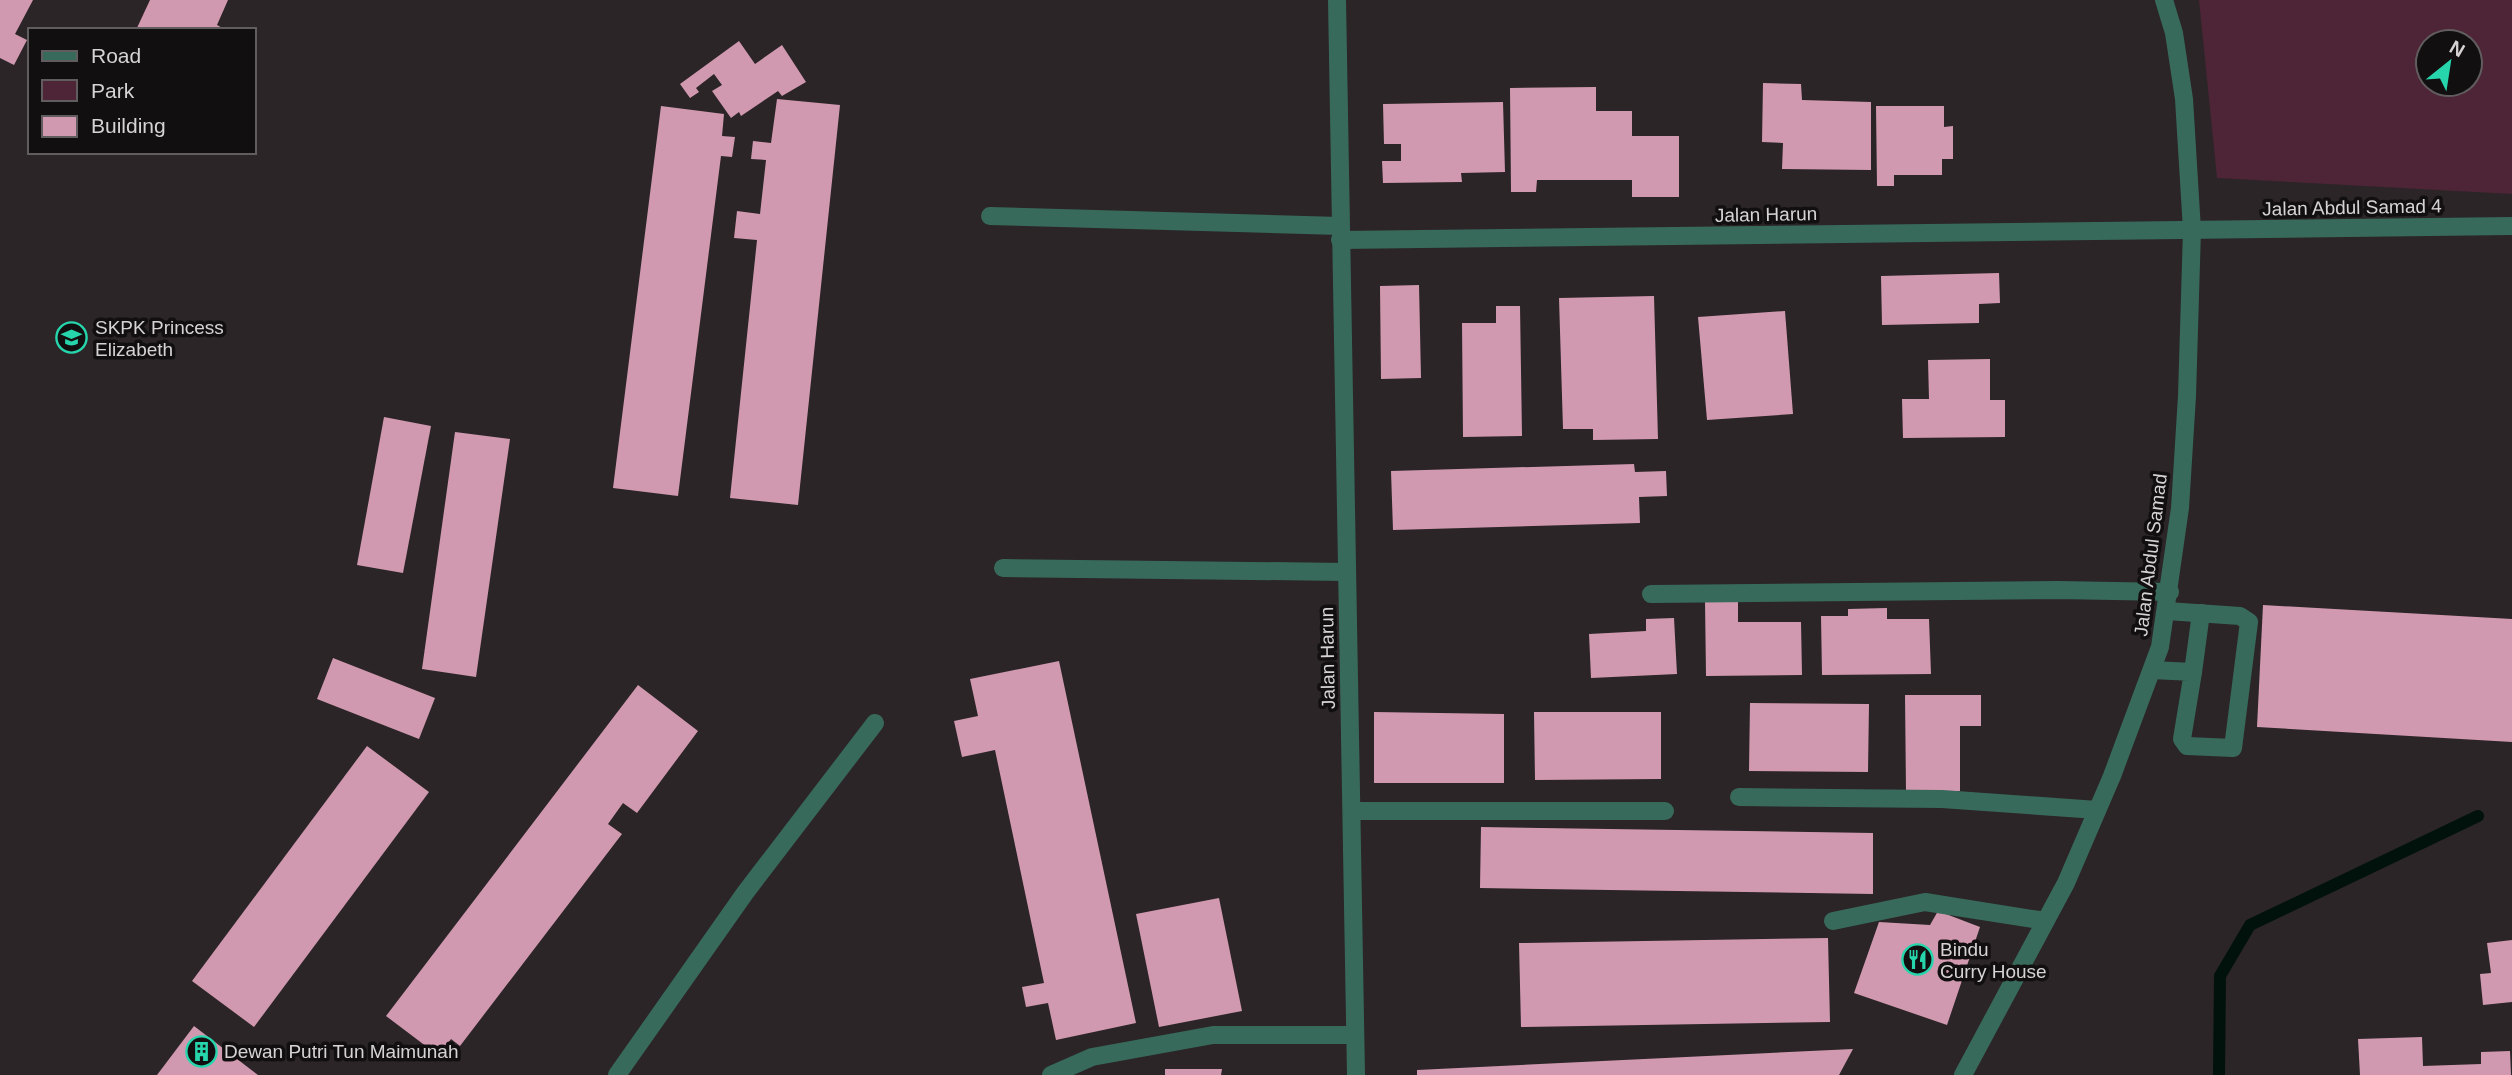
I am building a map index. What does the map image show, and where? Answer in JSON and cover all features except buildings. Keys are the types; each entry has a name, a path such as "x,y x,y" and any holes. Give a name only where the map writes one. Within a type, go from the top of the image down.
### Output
{"street":[{"name":"Jalan Harun","path":"1337,0 1356,1075"},
{"name":"Jalan Abdul Samad","path":"1963,1075 2066,883 2160,647 2180,508 2188,396 2192,230 2184,99 2174,33 2164,0"},
{"path":"990,216 1340,233"},
{"name":"Jalan Abdul Samad 4","path":"2192,230 2512,226"},
{"name":"Jalan Harun","path":"1340,233 2192,230"},
{"path":"1003,568 1347,572"},
{"path":"1651,594 2045,590 2170,592"},
{"path":"2166,611 2201,613 2240,616 2249,622 2233,748 2191,747 2182,739 2201,613"},
{"path":"2152,670 2193,672"},
{"path":"617,1075 745,893 875,723"},
{"path":"1739,797 1942,799 2097,810"},
{"path":"1352,811 1665,811"},
{"path":"1833,921 1925,902 2045,920"},
{"path":"1051,1075 1092,1057 1213,1035 1355,1035"}],"green space":[{"path":"2199,0 2512,0 2512,194 2217,178"}],"waterway":[{"path":"2219,1075 2220,976 2250,925 2478,816"}],"place":[{"name":"SKPK Princess Elizabeth","path":"72,338"},
{"name":"Bindu Curry House","path":"1917,960"},
{"name":"Dewan Putri Tun Maimunah","path":"201,1051"}]}
